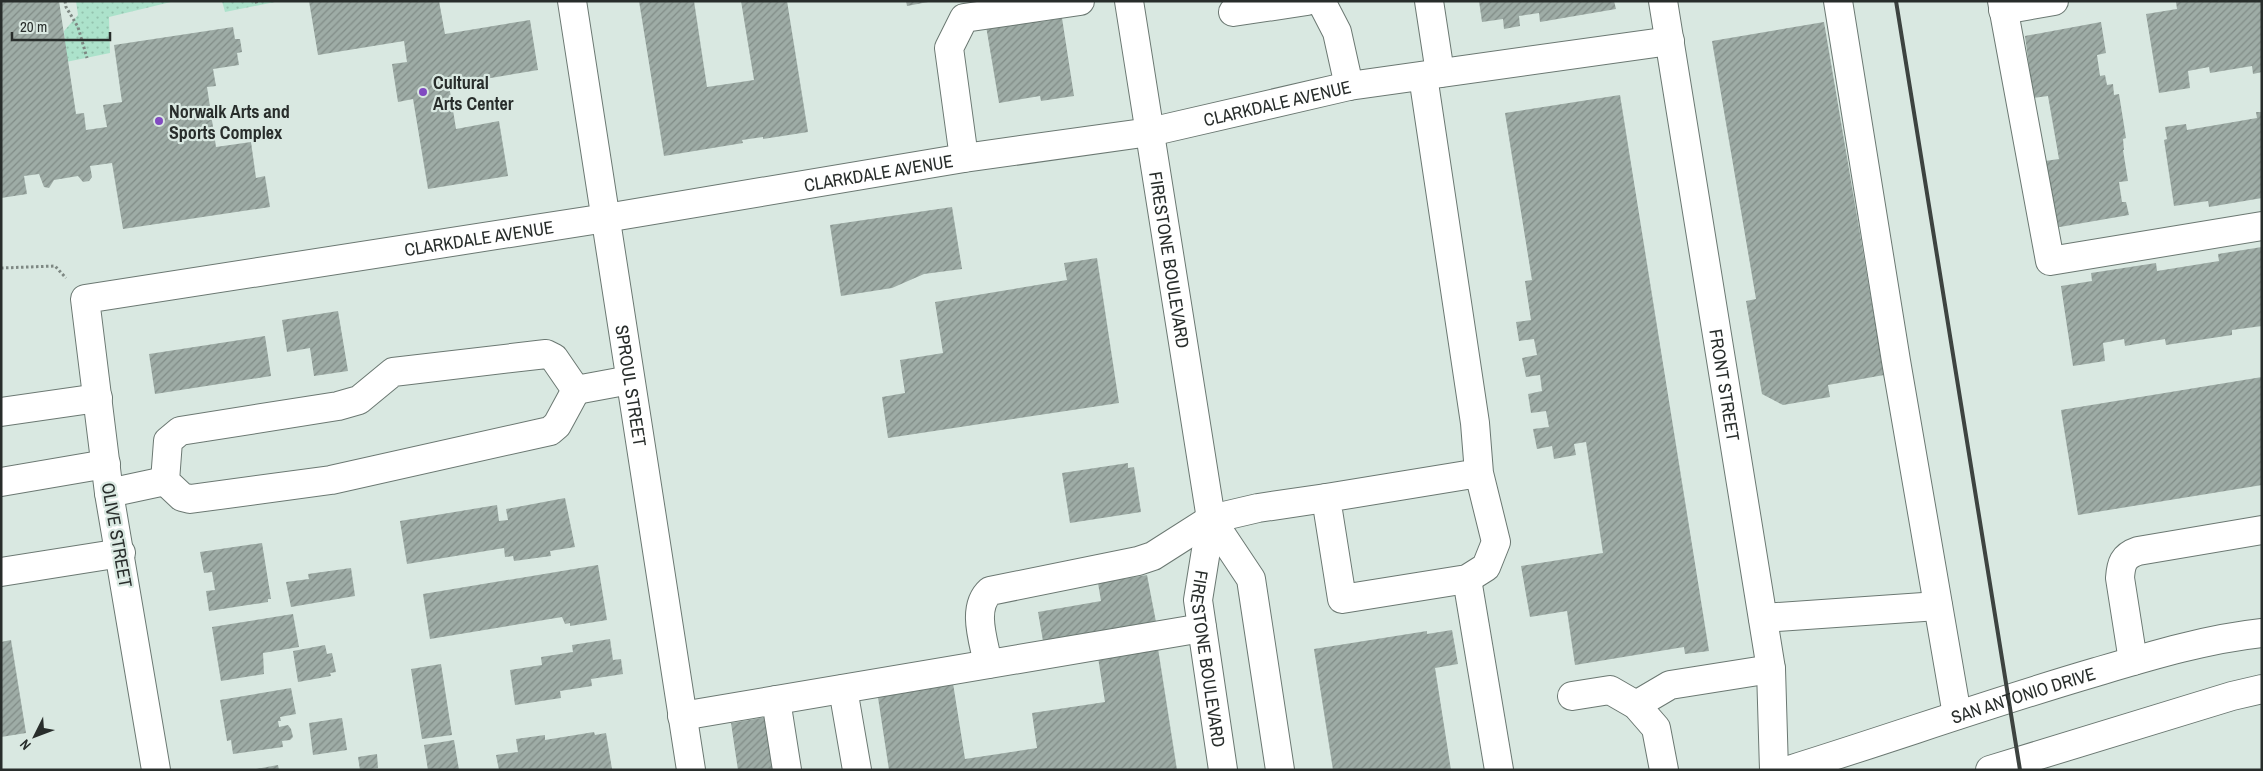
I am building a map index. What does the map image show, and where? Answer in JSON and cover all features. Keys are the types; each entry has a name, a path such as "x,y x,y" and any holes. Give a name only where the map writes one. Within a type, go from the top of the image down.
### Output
{"street":[{"name":"SPROUL STREET","path":"572,1 691,770"},
{"path":"964,158 949,48 964,18 1080,1"},
{"name":"FIRESTONE BOULEVARD","path":"1129,1 1212,519 1198,600 1223,770"},
{"path":"1233,12 1306,1"},
{"path":"1322,1 1337,32 1349,86"},
{"path":"1326,498 1342,599 1466,579 1486,567 1496,542 1478,473 1475,423 1432,75 1429,1"},
{"name":"FRONT STREET","path":"1663,1 1771,670 1774,770"},
{"path":"1838,1 1896,361 1958,715"},
{"path":"2054,1 2002,6 2050,261 2262,226"},
{"name":"CLARKDALE AVENUE","path":"85,299 606,218 964,158 1150,132 1349,86 1670,41"},
{"name":"OLIVE STREET","path":"85,299 109,493 121,553 156,770"},
{"path":"165,481 168,441 180,431 338,406 359,400 393,372 546,354 554,358 576,390"},
{"path":"576,390 630,380"},
{"path":"165,481 182,497 190,499 331,480 550,431 557,425 576,390"},
{"path":"1,412 98,398"},
{"path":"1,482 106,464"},
{"path":"988,664 980,619 981,604 987,594 1015,585 1145,558 1212,519 1258,508 1478,473"},
{"path":"109,493 165,481"},
{"name":"FIRESTONE BOULEVARD","path":"1212,519 1251,579 1280,770"},
{"path":"2132,661 2120,578 2121,566 2126,557 2138,551 2262,530"},
{"path":"1,572 121,553"},
{"path":"1466,579 1499,770"},
{"path":"1763,618 1938,606"},
{"path":"682,716 1202,628"},
{"name":"SAN ANTONIO DRIVE","path":"1789,770 1895,737 2008,697 2132,661 2231,636 2262,633"},
{"path":"1636,705 1670,685 1771,670"},
{"path":"843,688 857,770"},
{"path":"1572,696 1610,690 1636,705 1656,728 1664,770"},
{"path":"1990,770 2232,696 2262,690"},
{"path":"776,700 787,770"}],"path":[{"path":"65,1 66,7 78,27 87,58"},
{"path":"1,268 55,266 85,299"}],"green space":[{"path":"76,1 175,1 109,17 110,53 66,62 64,31 78,15"},
{"path":"222,1 280,1 225,12"}],"building":[{"name":"Norwalk Arts and Sports Complex","path":"1,1 59,1 76,114 84,113 86,130 107,127 103,105 122,102 114,45 233,27 235,39 240,39 242,52 237,53 239,65 213,69 216,86 207,87 216,147 251,142 256,178 265,176 270,207 123,229 112,163 90,166 92,177 89,181 83,182 78,176 54,180 49,188 44,187 39,174 24,176 27,194 1,198"},
{"name":"Cultural Arts Center","path":"309,1 439,1 445,34 530,20 538,70 449,85 456,129 499,121 508,176 428,189 413,99 398,102 392,64 407,62 404,41 318,55"},
{"path":"639,1 694,1 707,87 754,80 741,1 787,1 808,132 763,139 763,137 742,140 743,143 664,156"},
{"path":"906,1 928,1 928,2 907,6"},
{"path":"1479,1 1614,1 1616,9 1540,22 1539,13 1519,16 1520,26 1504,29 1503,19 1482,22"},
{"path":"2262,1 2262,72 2253,74 2252,66 2210,73 2209,67 2188,71 2190,88 2159,93 2146,14 2177,9 2176,2"},
{"path":"1039,18 1040,22 1062,18 1074,96 1041,101 1040,96 999,103 986,26"},
{"path":"1824,22 1884,375 1828,385 1830,397 1783,405 1762,394 1746,301 1756,299 1712,41"},
{"path":"2101,22 2106,53 2097,55 2100,76 2105,75 2107,85 2113,84 2114,95 2119,94 2126,138 2123,139 2123,150 2128,181 2119,182 2122,202 2126,202 2129,215 2054,228 2045,161 2059,159 2048,96 2033,98 2025,36"},
{"path":"1620,95 1709,651 1685,654 1684,647 1575,665 1567,611 1530,617 1521,566 1603,553 1586,442 1574,444 1576,455 1554,459 1552,446 1537,449 1533,429 1549,427 1546,411 1531,413 1528,394 1542,391 1540,375 1526,377 1522,358 1537,355 1534,339 1519,341 1516,322 1531,320 1525,281 1532,280 1505,113"},
{"path":"2256,112 2262,112 2262,198 2209,207 2208,201 2174,206 2164,140 2167,139 2165,127 2186,124 2187,130 2257,118"},
{"path":"952,207 962,269 924,274 892,288 841,296 830,225"},
{"path":"2262,247 2262,326 2232,330 2232,335 2166,345 2165,339 2125,346 2124,339 2103,343 2105,361 2073,366 2061,286 2092,281 2091,273 2156,263 2157,271 2219,261 2218,254"},
{"path":"1097,258 1119,403 888,438 882,397 905,393 900,360 943,353 935,302 1067,280 1064,263"},
{"path":"338,311 348,371 314,376 310,348 287,352 282,320"},
{"path":"265,336 271,376 155,394 149,354"},
{"path":"2262,377 2262,485 2078,515 2061,410"},
{"path":"1128,463 1128,468 1134,467 1141,512 1070,523 1062,473"},
{"path":"565,498 575,547 550,551 551,556 514,561 513,556 505,557 504,548 407,564 400,521 497,505 499,521 508,520 506,509"},
{"path":"262,543 271,599 268,599 268,602 209,611 206,591 215,590 212,572 204,573 200,552"},
{"path":"598,565 607,620 570,626 570,623 565,624 562,617 430,639 423,594"},
{"path":"351,568 355,596 291,607 286,582 309,579 308,574"},
{"path":"1147,575 1156,622 1043,641 1038,612 1101,601 1098,583"},
{"path":"293,614 299,647 263,653 264,674 221,681 212,627"},
{"path":"1452,630 1458,664 1435,668 1451,770 1333,770 1314,649 1427,631 1427,634"},
{"path":"610,639 613,660 621,659 623,674 591,679 592,686 560,691 561,698 515,705 510,670 542,665 541,657 573,652 572,645"},
{"path":"11,640 26,733 1,737 1,642"},
{"path":"1157,642 1177,770 889,770 877,691 952,677 965,759 1037,748 1032,713 1105,702 1097,651"},
{"path":"325,645 327,654 332,653 336,672 330,673 331,676 298,682 293,651"},
{"path":"441,664 452,735 422,739 411,669"},
{"path":"291,688 296,714 280,717 281,721 278,721 279,727 288,725 293,737 290,740 282,741 283,747 233,754 231,740 227,741 220,700"},
{"path":"767,717 775,770 738,770 731,723"},
{"path":"342,718 347,750 313,755 309,723"},
{"path":"594,732 595,735 606,733 612,769 499,770 496,755 518,752 516,739 545,735 545,740"},
{"path":"454,740 459,770 428,770 424,745"},
{"path":"377,754 378,768 360,770 358,757"},
{"path":"278,765 279,770 256,770 256,769"}],"railway":[{"path":"1896,1 2020,770"}],"place":[{"name":"Cultural Arts Center","path":"423,92"},
{"name":"Norwalk Arts and Sports Complex","path":"159,121"}]}
